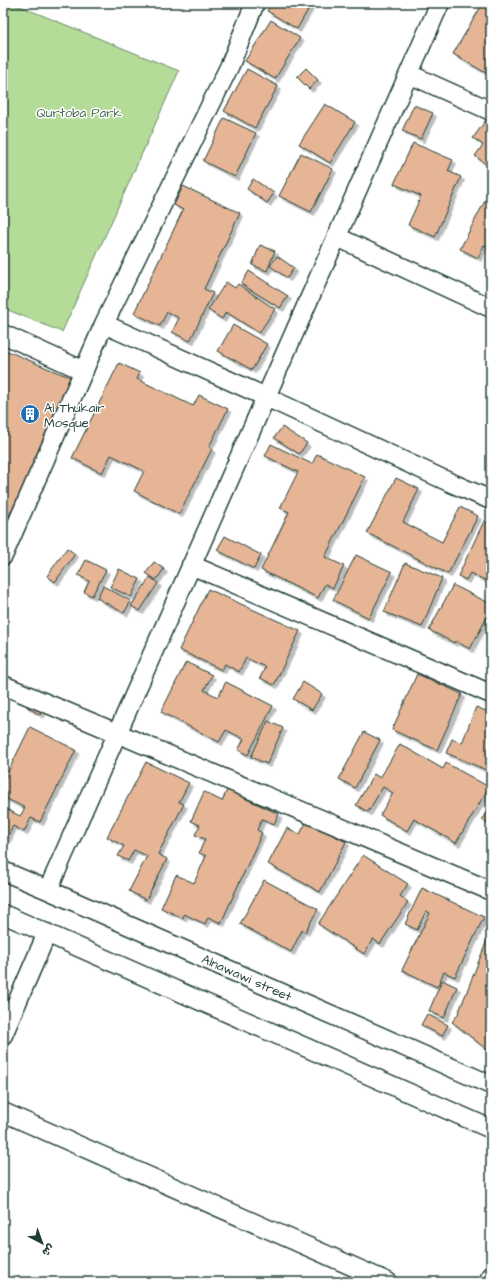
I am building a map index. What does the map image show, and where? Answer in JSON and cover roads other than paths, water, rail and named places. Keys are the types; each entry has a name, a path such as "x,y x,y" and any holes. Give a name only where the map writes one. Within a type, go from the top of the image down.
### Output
{"street":[{"path":"3,556 8,532 84,371 104,324 230,65 254,3"},
{"path":"48,890 116,733 440,3"},
{"path":"409,74 491,111"},
{"path":"337,237 491,308"},
{"path":"104,324 491,500"},
{"path":"3,334 84,371"},
{"path":"191,565 491,694"},
{"path":"3,685 491,891"},
{"name":"Alnawawi street","path":"4,876 48,890 491,1085"},
{"path":"3,914 491,1129"},
{"path":"3,1035 47,933"},
{"path":"3,1112 388,1282"},
{"path":"488,1282 491,1276"}],"place":[{"name":"Al Thukair Mosque","path":"30,414"}],"park label":[{"name":"Qurtoba Park","path":"79,112"}]}
